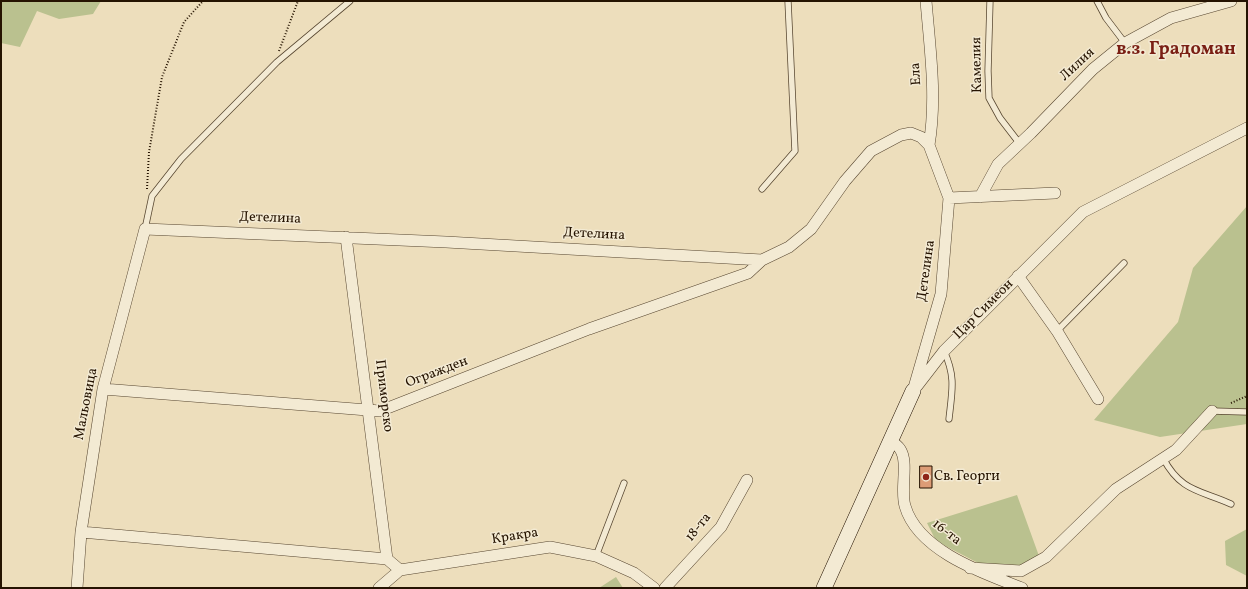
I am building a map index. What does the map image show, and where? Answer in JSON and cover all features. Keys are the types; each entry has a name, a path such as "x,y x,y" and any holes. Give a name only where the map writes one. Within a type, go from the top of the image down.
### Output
{"street":[{"name":"Ела","path":"926,1 933,85 933,124 929,145"},
{"name":"Лилия","path":"980,197 998,164 1020,144 1093,69 1125,43 1171,18 1231,1"},
{"name":"Цар Симеон","path":"824,588 913,391 944,350 1083,212 1247,128"},
{"path":"762,260 789,247 812,230 845,181 871,151 892,138 911,133 921,137 929,145"},
{"name":"Детелина","path":"913,391 941,294 949,198 929,145"},
{"path":"949,198 1054,193"},
{"name":"Детелина","path":"145,229 346,237 698,255 762,260"},
{"name":"Мальовица","path":"77,588 81,532 104,389 145,229"},
{"name":"Приморско","path":"346,237 370,410 387,559"},
{"name":"Огражден","path":"104,389 380,410 589,329 748,273 762,260"},
{"path":"1018,276 1057,331 1098,399"},
{"path":"970,568 1021,571 1046,557 1116,489 1176,450 1212,411"},
{"name":"16-та","path":"891,441 900,449 904,457 903,495 905,507 922,536 970,568 1022,588"},
{"name":"18-та","path":"664,588 720,527 747,480"},
{"path":"81,532 387,559 400,570 380,587"},
{"name":"Кракра","path":"400,570 550,547 596,556 634,573 654,588"}],"lane":[{"path":"145,229 152,196 181,159 278,62 350,1"},
{"path":"762,189 795,151 788,1"},
{"name":"Камелия","path":"990,1 988,71 989,98 1000,118 1020,144"},
{"path":"1097,1 1106,18 1125,43"},
{"path":"1057,331 1124,263"},
{"path":"944,350 952,367 953,380 949,419"},
{"path":"1212,411 1247,412"},
{"path":"1163,458 1170,472 1187,487 1231,504"},
{"path":"596,556 624,483"}],"path":[{"path":"147,190 149,152 162,77 184,22 203,1"},
{"path":"278,62 280,45 298,1"}],"green space":[{"path":"1,1 101,1 93,14 59,19 37,11 20,47 1,43"},
{"path":"1247,206 1247,424 1160,437 1094,420 1178,322 1193,268"},
{"path":"1017,495 1039,556 1020,565 980,564 936,541 927,523"},
{"path":"1247,529 1247,576 1226,565 1225,541"},
{"path":"616,577 623,588 599,588"}],"building":[{"name":"Св. Георги","path":"920,466 932,466 932,488 920,488"}],"place":[{"name":"Св. Георги","path":"926,477"}],"district":[{"name":"в.з. Градоман","path":"1176,51"}]}
